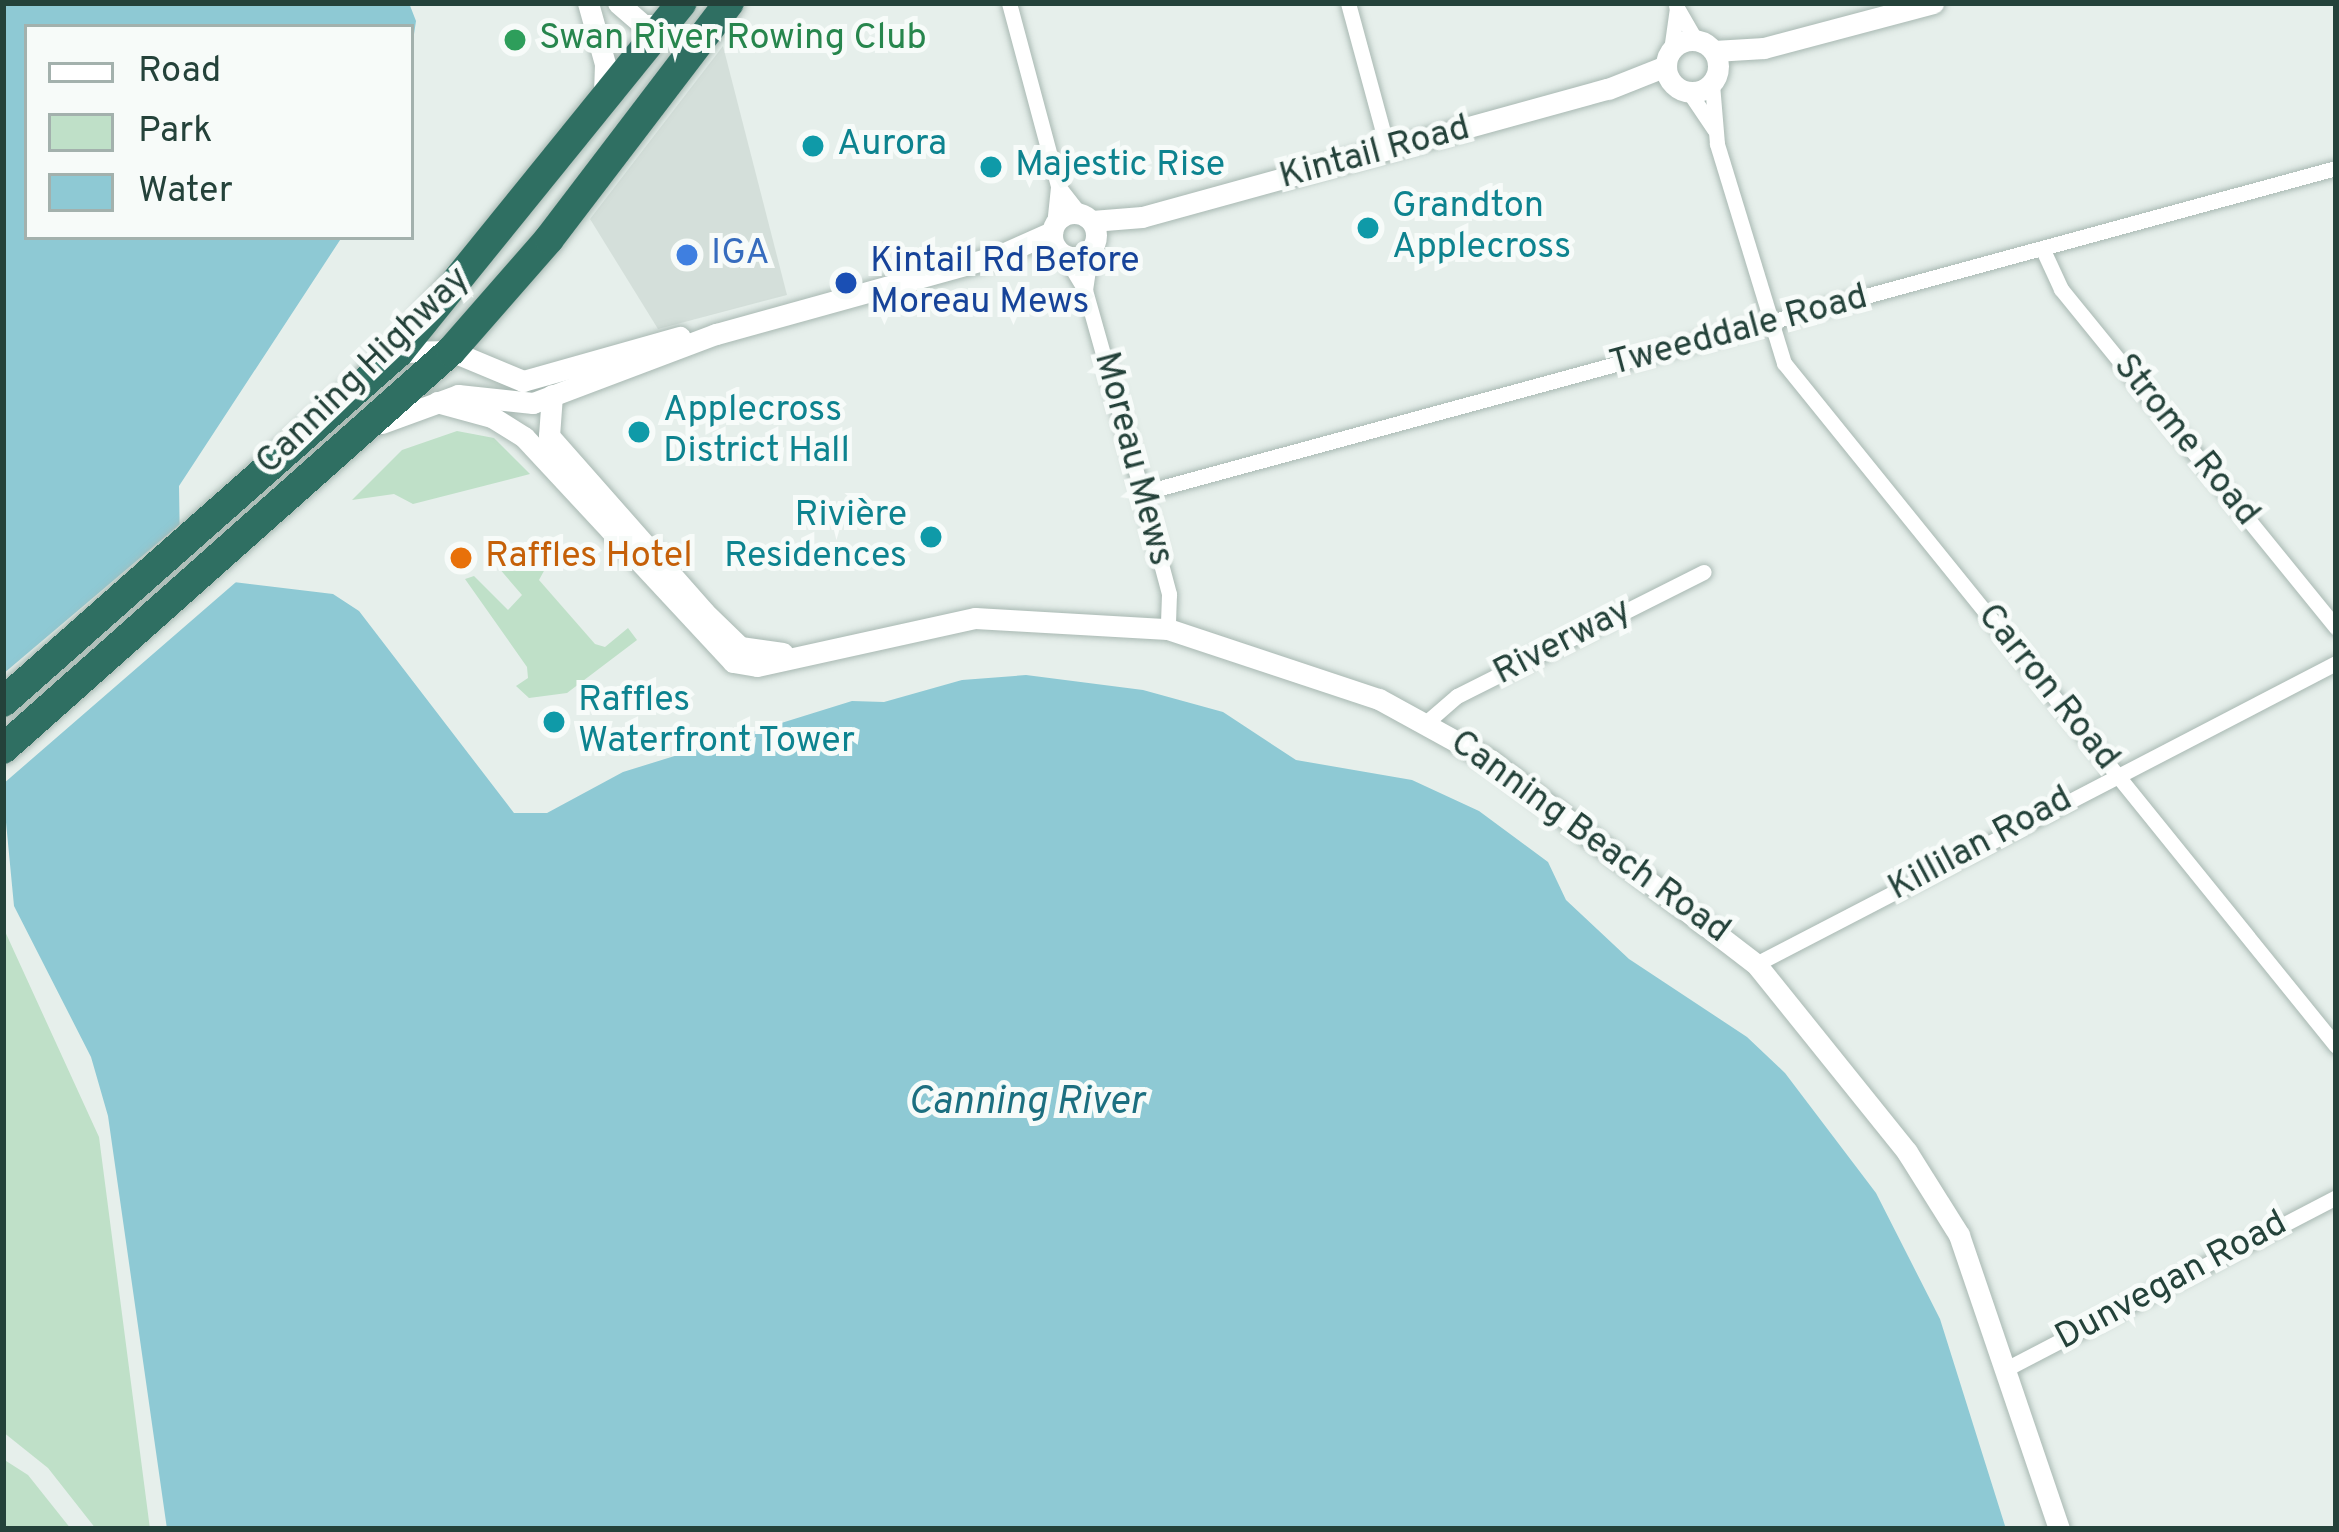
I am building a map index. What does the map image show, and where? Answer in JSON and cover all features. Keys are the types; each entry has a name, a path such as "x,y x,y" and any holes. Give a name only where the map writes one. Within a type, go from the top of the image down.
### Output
{"highway":[{"name":"Canning Highway","path":"3,749 371,429 451,351 549,239 729,3"},
{"name":"Canning Highway","path":"3,702 213,522 399,352 598,116 674,14"}],"street":[{"path":"588,3 605,64 598,116"},
{"path":"618,3 643,25 674,14"},
{"path":"1009,3 1058,186 1057,241"},
{"path":"1348,3 1388,150"},
{"path":"1675,73 1705,45 1764,48 1933,3"},
{"path":"1676,5 1705,45 1713,82 1714,129"},
{"path":"1676,5 1675,73 1714,129"},
{"path":"1675,73 1713,82 1764,48"},
{"name":"Kintail Road","path":"1089,232 1675,73"},
{"name":"Carron Road","path":"1714,129 1766,324 1784,363 2336,1046"},
{"name":"Tweeddale Road","path":"1142,493 2336,168"},
{"path":"1058,186 1089,232"},
{"path":"371,429 437,402 471,394 523,404 716,334 1089,232"},
{"path":"1057,241 1089,232"},
{"name":"Moreau Mews","path":"1085,290 1089,232"},
{"name":"Moreau Mews","path":"1057,241 1085,290 1169,594 1168,629"},
{"name":"Strome Road","path":"2043,250 2061,290 2336,627"},
{"path":"399,352 451,351 523,381 625,348 716,334"},
{"name":"Canning Beach Road","path":"552,395 549,436 720,630 740,647 789,654"},
{"name":"Canning Beach Road","path":"437,402 492,417 524,437 733,662 757,666 789,654 975,618 1168,629 1240,648 1428,721 1490,760 1756,964 1939,1200 2008,1368 2059,1529"},
{"name":"Riverway","path":"1428,721 1457,696 1704,572"},
{"name":"Killilan Road","path":"1756,964 2116,773 2336,663"},
{"name":"Dunvegan Road","path":"2008,1368 2336,1197"}],"shaded area":[{"path":"723,46 787,295 658,329 590,219"}],"green space":[{"path":"457,431 494,438 530,474 413,504 394,494 352,500 402,450"},
{"path":"542,547 551,558 539,580 595,644 605,647 628,628 637,640 567,693 529,698 516,686 528,678 527,667 465,579 474,576 508,610 522,595 492,560"},
{"path":"3,927 99,1137 150,1529 96,1529 48,1468 3,1432"},
{"path":"3,1459 28,1475 71,1529 3,1529"}],"water":[{"name":"Canning River","path":"3,3 409,3 416,21 414,34 414,24 24,24 24,240 340,240 179,486 180,549 217,580 333,594 359,611 514,813 547,813 623,772 852,701 884,702 962,680 1026,675 1143,690 1223,712 1296,760 1412,780 1479,811 1548,862 1566,900 1629,959 1747,1037 1785,1073 1876,1193 1940,1319 2006,1529 167,1529 108,1116 91,1057 14,906 3,791"}],"pier":[{"path":"186,519 186,546 219,574 243,576 3,784 3,674"}],"place":[{"name":"Swan River Rowing Club","path":"515,40"},
{"name":"Aurora","path":"813,146"},
{"name":"Majestic Rise","path":"991,167"},
{"name":"Grandton Applecross","path":"1368,228"},
{"name":"IGA","path":"687,255"},
{"name":"Kintail Rd Before Moreau Mews","path":"846,283"},
{"name":"Applecross District Hall","path":"639,432"},
{"name":"Rivière Residences","path":"931,537"},
{"name":"Raffles Hotel","path":"461,558"},
{"name":"Raffles Waterfront Tower","path":"554,722"}]}
